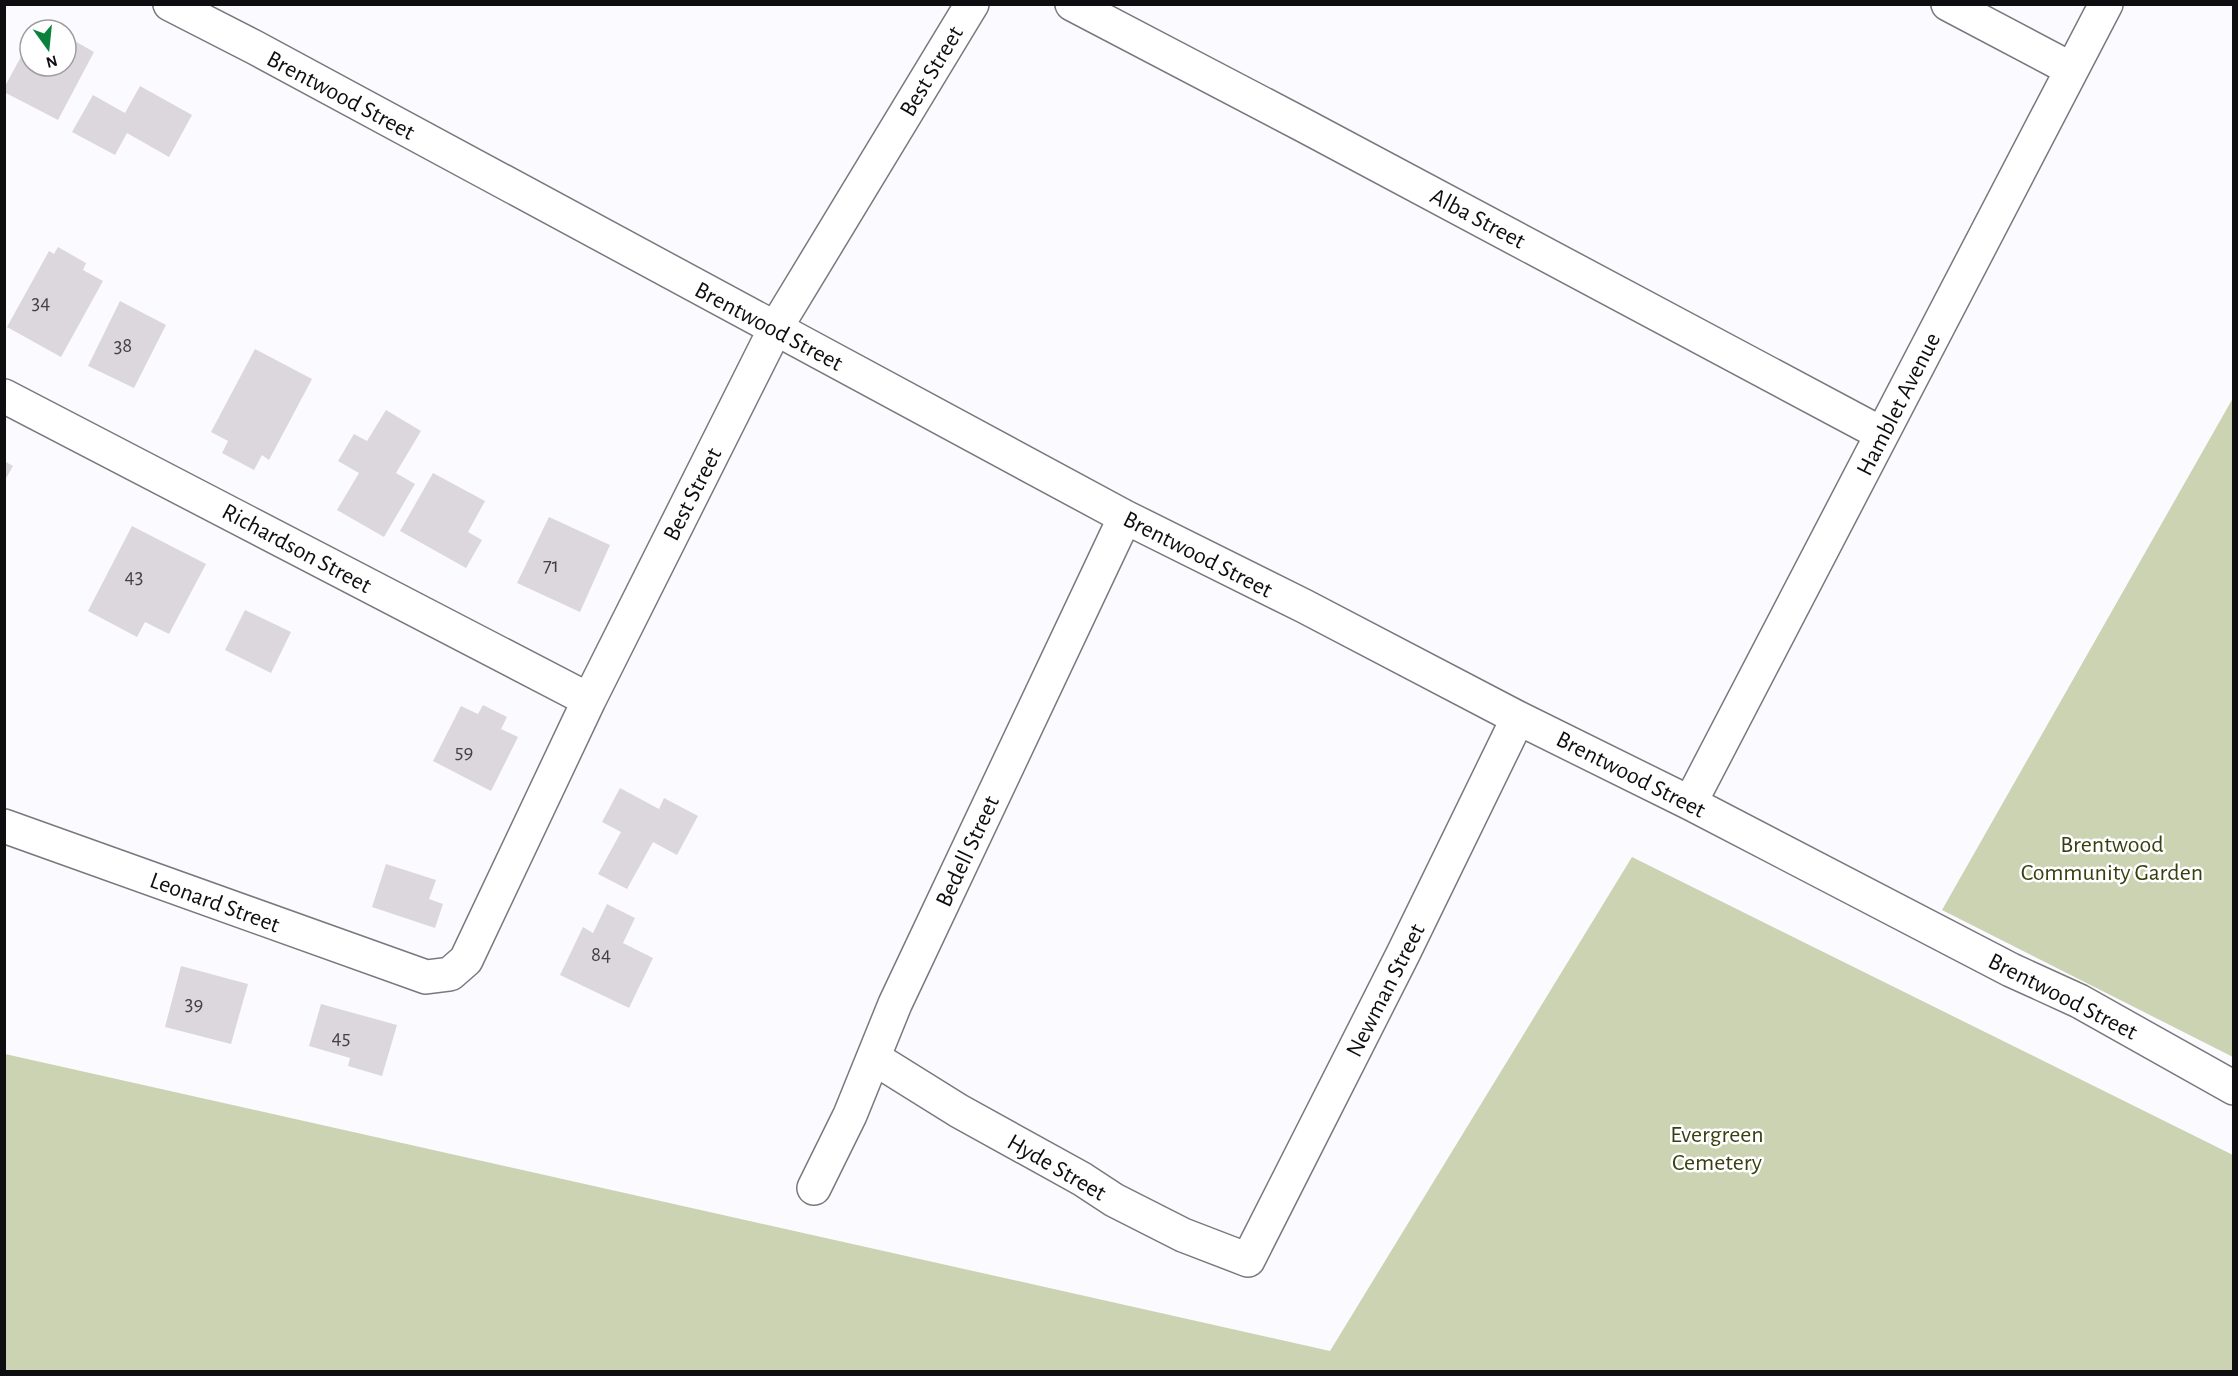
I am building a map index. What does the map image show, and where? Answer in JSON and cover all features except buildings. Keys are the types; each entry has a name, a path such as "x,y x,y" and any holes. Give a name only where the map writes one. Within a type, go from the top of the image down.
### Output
{"street":[{"name":"Brentwood Street","path":"170,4 254,47 1125,517 1304,606 1518,718 1690,803 2012,970 2079,1000 2234,1088"},
{"name":"Best Street","path":"426,977 450,974 466,960 589,700 774,329 972,4"},
{"name":"Alba Street","path":"1072,4 1882,434"},
{"path":"1948,4 2071,69"},
{"name":"Hamblet Avenue","path":"1690,803 2106,4"},
{"name":"Richardson Street","path":"4,396 589,700"},
{"name":"Bedell Street","path":"814,1188 850,1115 895,1004 1125,517"},
{"name":"Newman Street","path":"1248,1260 1403,954 1518,718"},
{"name":"Leonard Street","path":"4,826 426,977"},
{"name":"Hyde Street","path":"874,1058 959,1111 1082,1179 1114,1200 1183,1235 1248,1260"}],"green space":[{"name":"Brentwood Community Garden","path":"2233,398 2233,1057 1942,910"},
{"name":"Evergreen Cemetery","path":"1632,857 2233,1155 2233,1371 5,1371 5,1054 1330,1351"}]}
